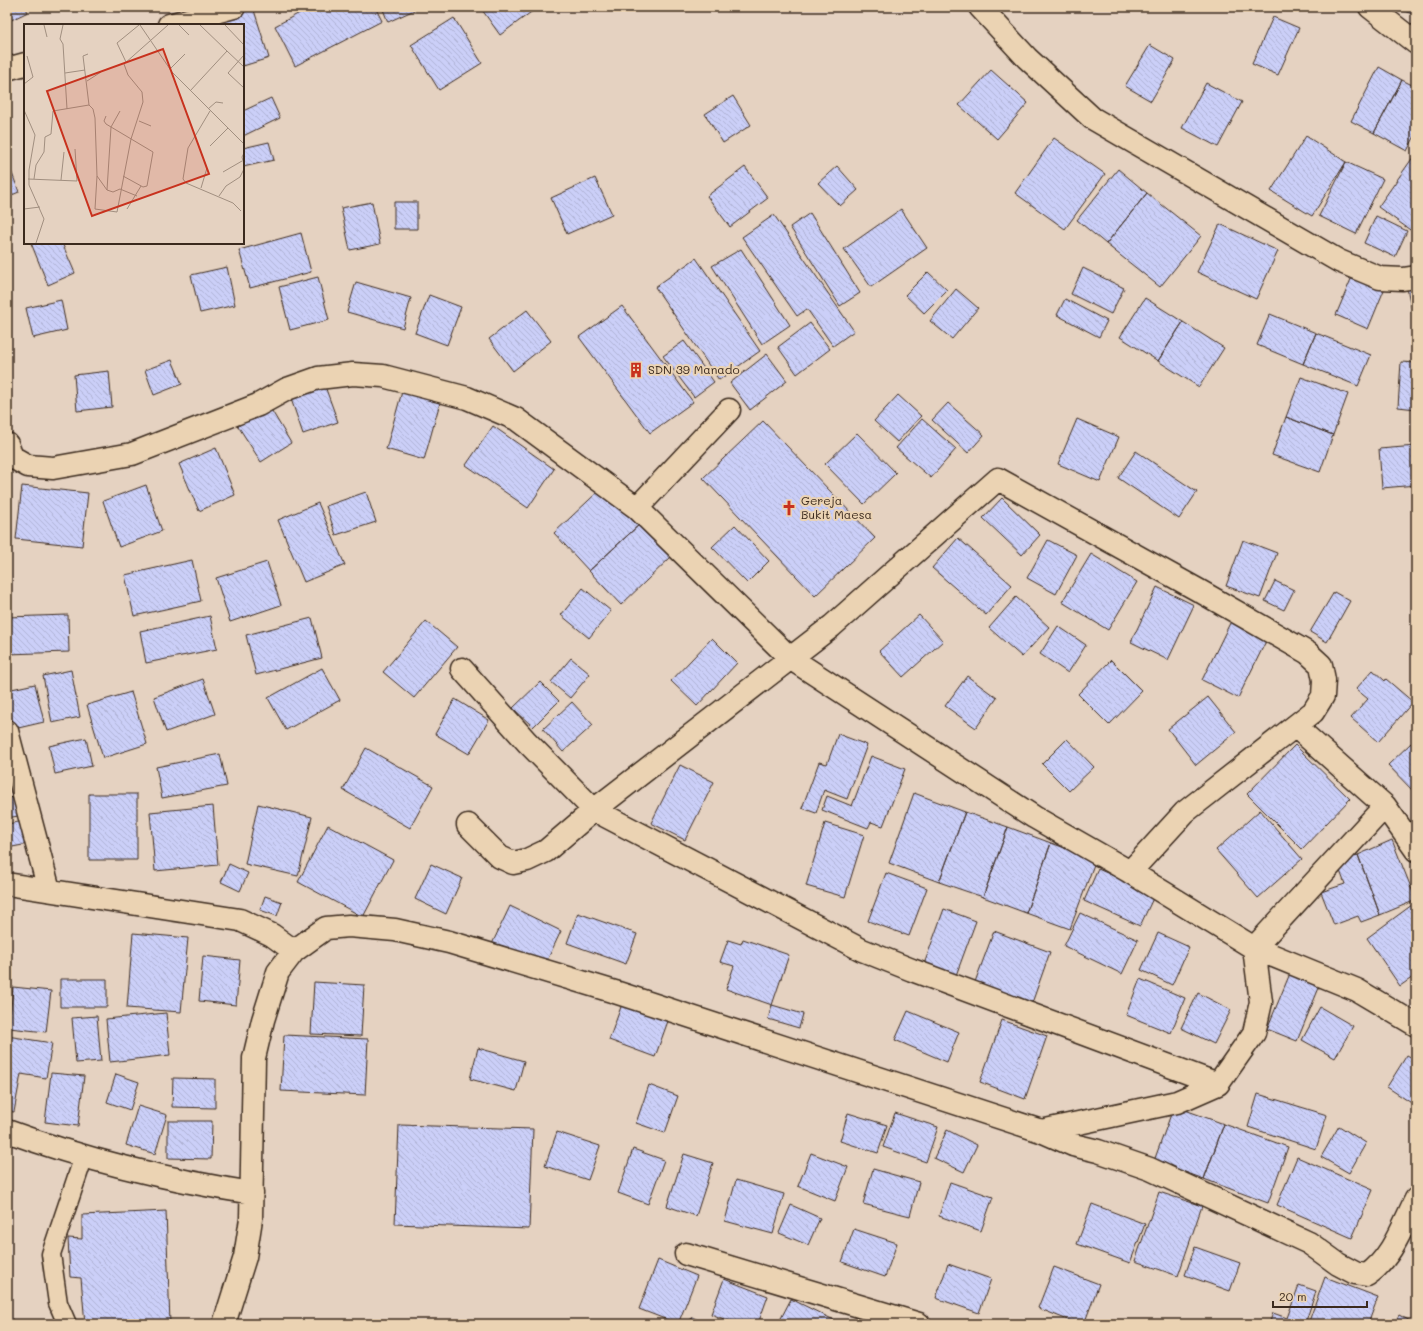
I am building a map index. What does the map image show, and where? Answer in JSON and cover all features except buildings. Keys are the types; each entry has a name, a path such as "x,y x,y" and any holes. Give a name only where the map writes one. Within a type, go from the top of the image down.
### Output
{"street":[{"path":"980,7 1027,58 1092,118 1339,261 1380,278 1403,279 1416,277"},
{"path":"1370,7 1416,43"},
{"path":"173,24 229,8"},
{"path":"7,69 24,64"},
{"path":"7,444 12,457 28,466 53,468 132,454 258,404 287,389 318,378 353,374 383,376 467,398 516,419 637,508 790,658 1034,817 1130,872 1254,948 1357,990 1416,1025"},
{"path":"637,508 729,410"},
{"path":"468,825 500,857 513,863 527,860 546,851 594,810 832,626 998,479 1308,653 1321,665 1324,680 1323,696 1313,712 1185,812 1130,872"},
{"path":"462,669 527,742 594,810 862,950 1218,1084"},
{"path":"1295,726 1385,806 1416,850"},
{"path":"7,731 49,890"},
{"path":"1254,948 1385,806"},
{"path":"7,884 240,920 272,935 294,951"},
{"path":"224,1324 245,1257 251,1219 254,1058 263,1020 278,972 294,951 326,928 349,926 395,930 449,942 615,992 1041,1131 1073,1145 1098,1151 1150,1169 1309,1243 1338,1264 1355,1273 1367,1275 1376,1269 1387,1256 1416,1199"},
{"path":"1041,1131 1177,1102 1218,1084 1254,1034 1261,1002 1254,948"},
{"path":"7,1131 84,1156 154,1175 252,1193"},
{"path":"686,1254 919,1324"}],"lane":[{"path":"67,1324 58,1303 51,1254 84,1156"}],"place":[{"name":"SDN 39 Manado","path":"636,370"},
{"name":"Gereja Bukit Maesa","path":"789,508"}]}
